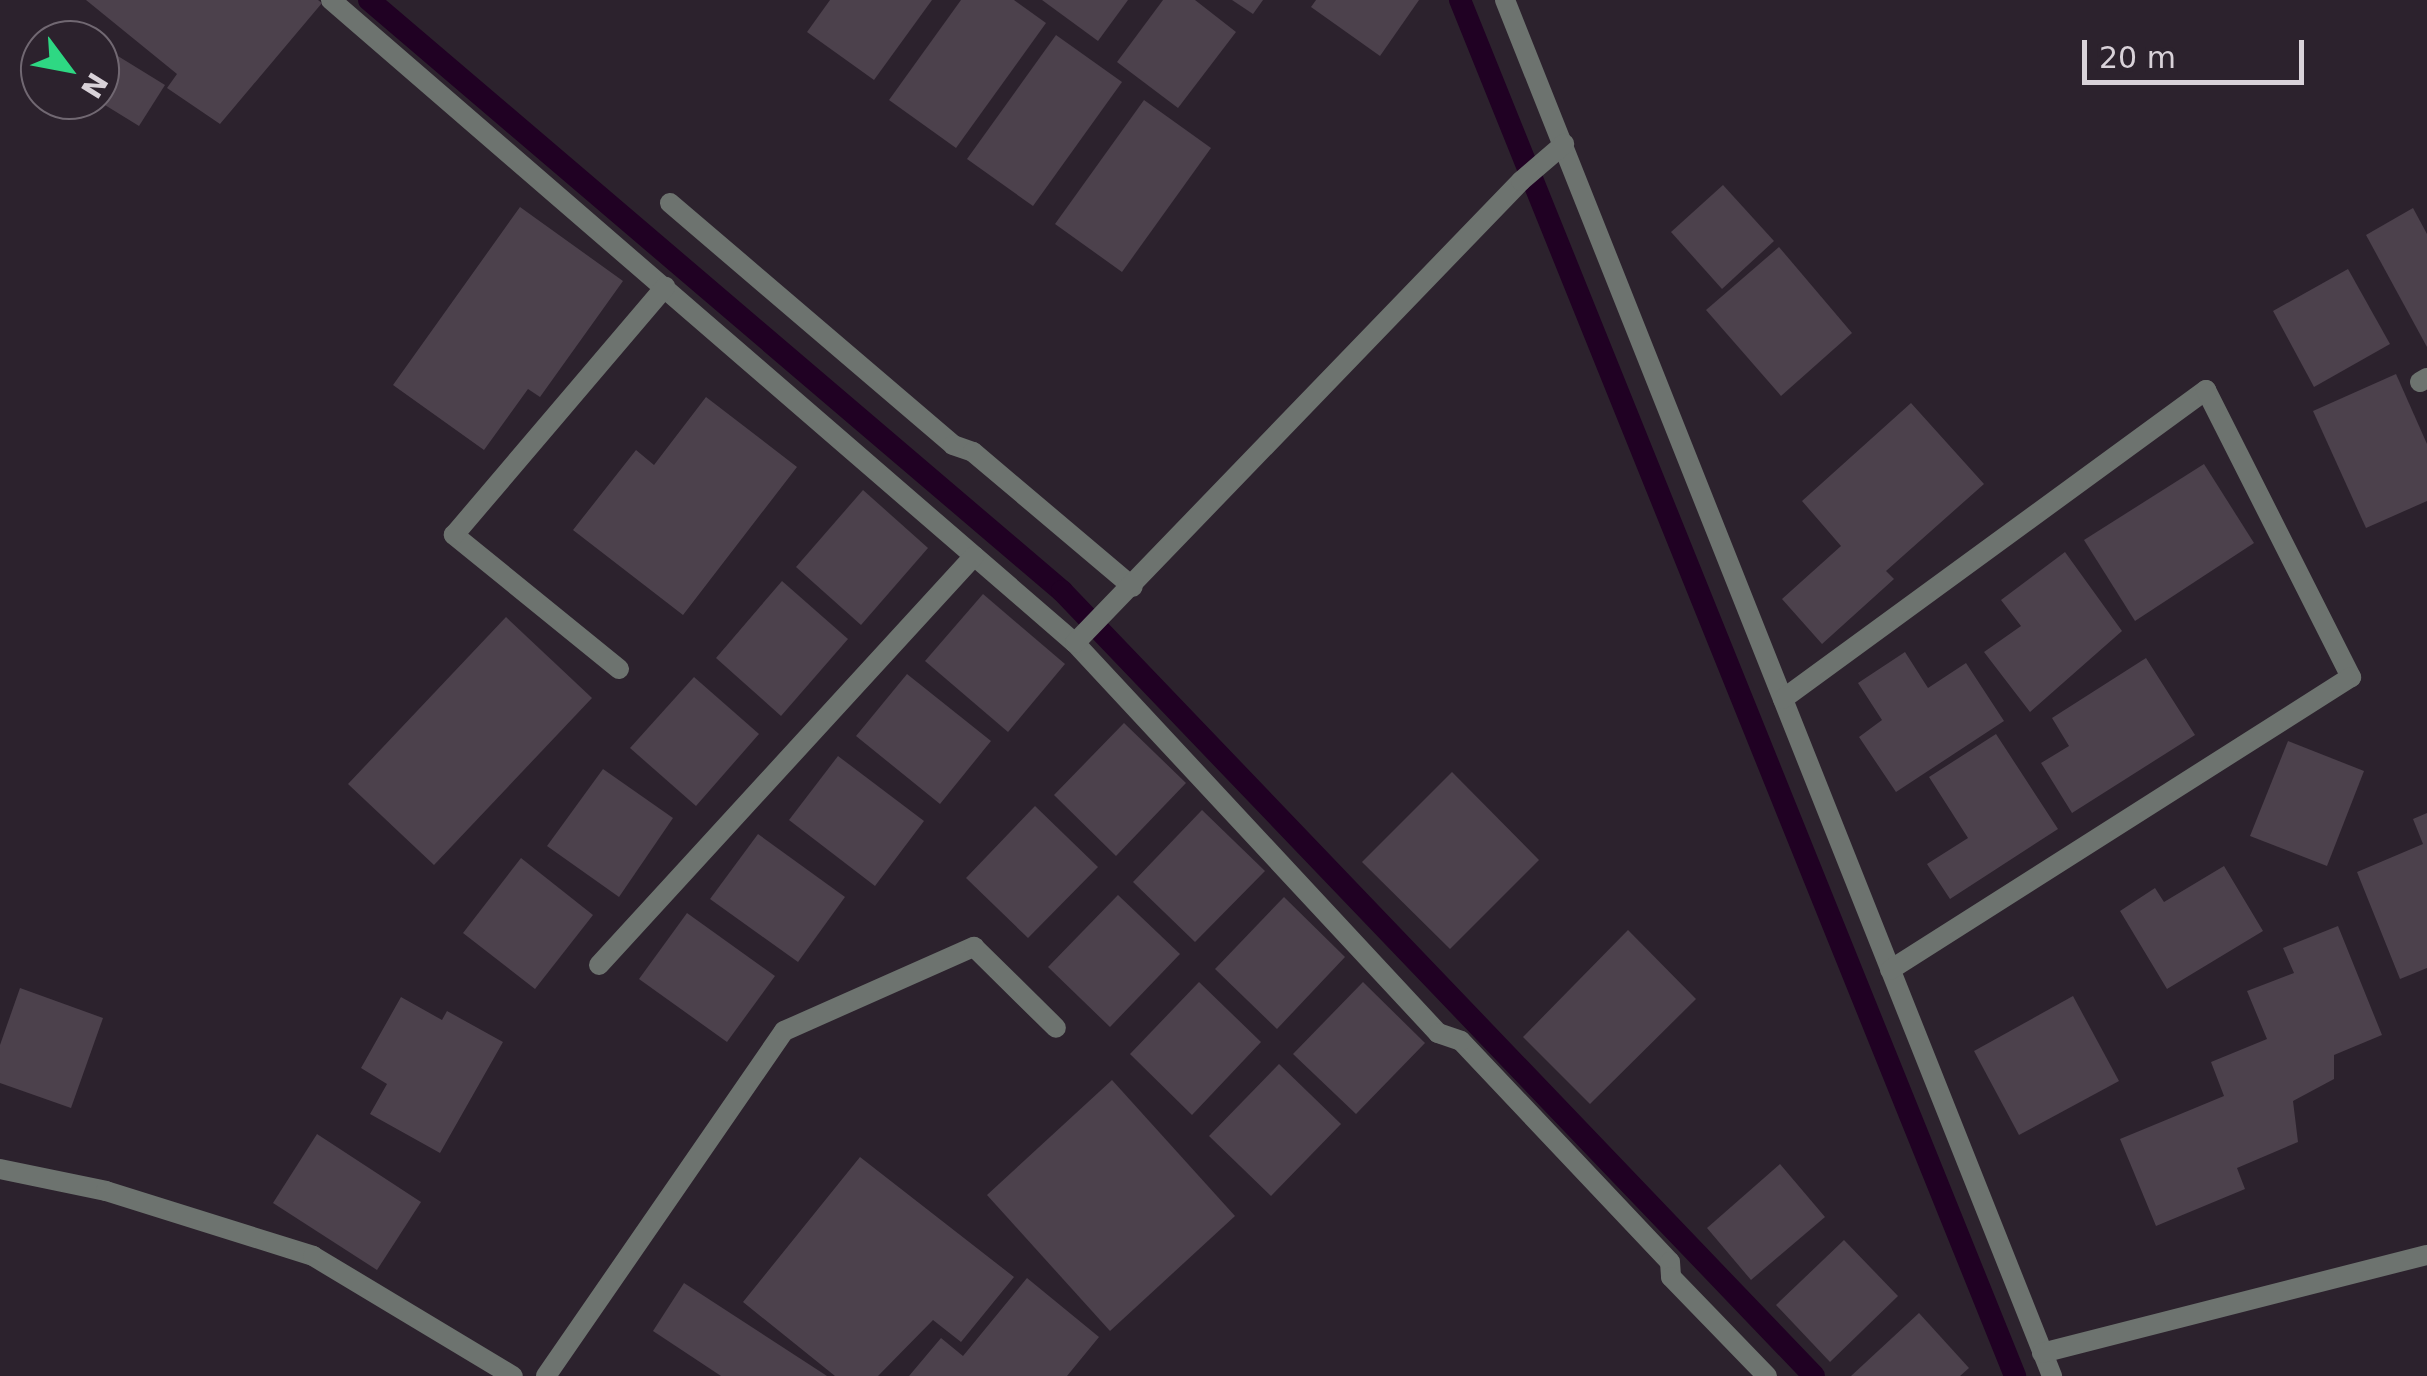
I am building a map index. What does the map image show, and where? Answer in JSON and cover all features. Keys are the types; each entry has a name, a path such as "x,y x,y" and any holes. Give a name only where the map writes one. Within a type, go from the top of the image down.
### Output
{"street":[{"path":"331,0 974,556 1082,636 1438,1033 1461,1041 1670,1262 1671,1276 1767,1376"},
{"path":"1506,0 2052,1376"},
{"path":"1082,636 1133,588 1520,181 1564,144"},
{"path":"670,203 953,445 974,452 1133,588"},
{"path":"619,668 454,535 666,287"},
{"path":"1783,699 2206,390 2351,677 1890,970"},
{"path":"599,965 974,556"},
{"path":"546,1376 784,1031 974,947 1056,1028"},
{"path":"0,1169 106,1191 313,1256 513,1376"},
{"path":"2042,1353 2427,1255"}],"building":[{"path":"86,0 322,3 220,124 167,88 177,74 120,28 120,20 111,20"},
{"path":"830,0 932,0 874,80 807,32"},
{"path":"961,0 1014,0 1046,23 956,148 889,100"},
{"path":"1042,0 1128,0 1098,41"},
{"path":"1163,0 1195,0 1236,32 1178,108 1117,62"},
{"path":"1232,0 1263,0 1253,14"},
{"path":"1316,0 1419,0 1380,56 1311,7"},
{"path":"1056,35 1122,82 1033,206 967,159"},
{"path":"120,57 165,85 139,126 120,114"},
{"path":"1144,100 1211,148 1122,272 1055,224"},
{"path":"1723,185 1774,241 1722,289 1671,232"},
{"path":"520,207 623,281 540,397 528,389 484,450 393,385"},
{"path":"2413,208 2427,234 2427,347 2366,235"},
{"path":"1779,247 1852,333 1781,396 1706,310"},
{"path":"2348,269 2390,344 2314,387 2273,311"},
{"path":"2396,374 2427,444 2427,501 2366,528 2313,411"},
{"path":"706,397 797,467 683,615 573,530 636,450 654,465"},
{"path":"1911,403 1984,484 1886,571 1894,579 1822,644 1782,599 1841,546 1802,501"},
{"path":"2204,464 2254,543 2135,621 2084,540"},
{"path":"863,490 928,548 861,625 796,567"},
{"path":"2065,552 2122,631 2030,712 1984,652 2021,626 2001,600"},
{"path":"782,581 848,639 781,716 716,658"},
{"path":"983,594 1065,664 1008,732 925,661"},
{"path":"506,617 592,698 434,865 348,784"},
{"path":"1905,652 1928,688 1966,663 2004,721 1896,792 1859,737 1882,720 1858,683"},
{"path":"2146,658 2195,735 2072,813 2041,763 2069,746 2052,718"},
{"path":"907,674 991,741 940,804 856,736"},
{"path":"694,677 759,734 696,806 630,748"},
{"path":"1124,723 1186,783 1116,856 1054,795"},
{"path":"1996,734 2058,829 1950,899 1927,864 1968,838 1929,777"},
{"path":"2288,741 2364,771 2327,866 2250,836"},
{"path":"838,756 924,821 875,886 789,820"},
{"path":"603,769 673,818 619,897 547,846"},
{"path":"1452,772 1539,860 1450,949 1362,862"},
{"path":"1035,806 1098,867 1028,938 966,878"},
{"path":"1202,810 1265,871 1195,942 1133,882"},
{"path":"2427,813 2427,968 2400,979 2357,872 2423,844 2413,819"},
{"path":"758,834 845,897 798,962 710,899"},
{"path":"521,858 593,915 535,989 463,933"},
{"path":"2224,866 2263,931 2167,989 2120,911 2155,888 2164,902"},
{"path":"1118,895 1180,954 1110,1027 1048,967"},
{"path":"1284,897 1345,957 1277,1029 1215,969"},
{"path":"687,913 775,976 727,1042 639,979"},
{"path":"2338,926 2382,1035 2334,1055 2334,1079 2293,1101 2298,1142 2237,1168 2245,1189 2156,1226 2120,1139 2224,1096 2211,1062 2267,1039 2247,991 2294,973 2283,948"},
{"path":"1628,930 1696,999 1590,1104 1523,1037"},
{"path":"1199,982 1261,1042 1192,1115 1130,1054"},
{"path":"1363,982 1425,1043 1356,1114 1293,1054"},
{"path":"20,988 103,1018 71,1108 0,1083 0,1045"},
{"path":"2073,996 2119,1081 2019,1135 1974,1051"},
{"path":"401,997 442,1020 447,1011 503,1042 440,1153 370,1114 387,1084 361,1068"},
{"path":"1279,1064 1341,1124 1271,1196 1209,1136"},
{"path":"1112,1080 1235,1216 1110,1331 987,1195"},
{"path":"317,1134 421,1202 377,1270 273,1203"},
{"path":"860,1157 1014,1277 961,1342 933,1320 878,1376 835,1376 743,1302"},
{"path":"1780,1164 1825,1217 1751,1280 1707,1228"},
{"path":"1844,1240 1898,1296 1830,1362 1776,1305"},
{"path":"1027,1278 1099,1337 1067,1376 909,1376 941,1338 963,1356"},
{"path":"684,1283 827,1376 721,1376 653,1331"},
{"path":"1919,1313 1969,1368 1960,1376 1851,1376"}],"waterway":[{"path":"369,0 1062,591 1814,1376"},
{"path":"1460,0 2015,1376"}]}
